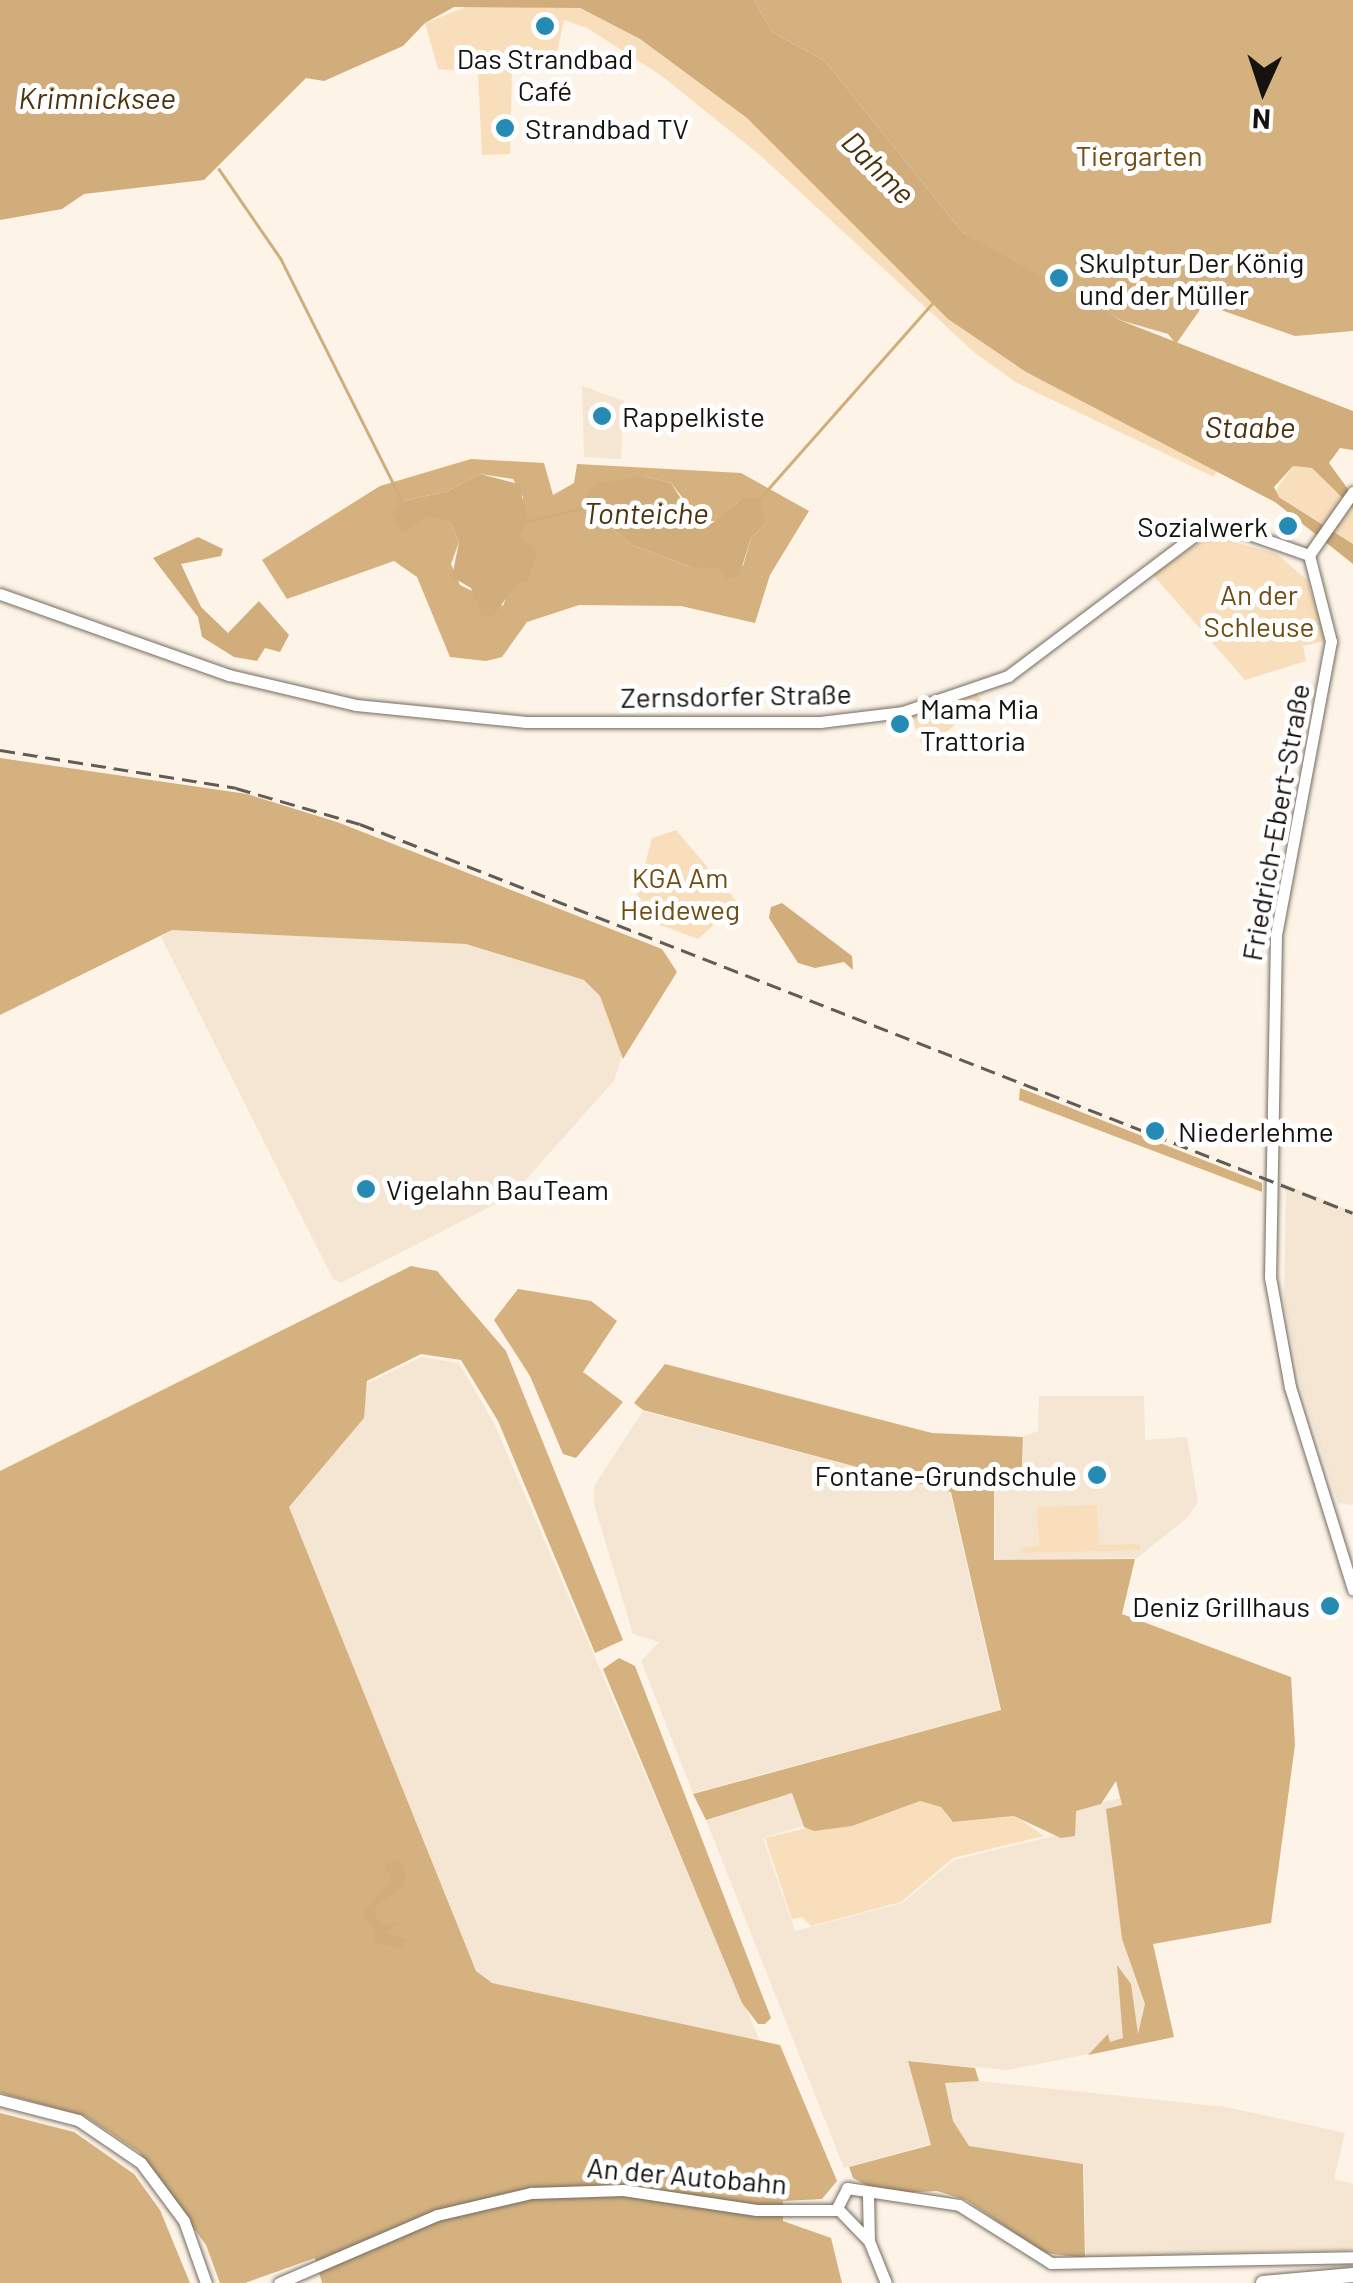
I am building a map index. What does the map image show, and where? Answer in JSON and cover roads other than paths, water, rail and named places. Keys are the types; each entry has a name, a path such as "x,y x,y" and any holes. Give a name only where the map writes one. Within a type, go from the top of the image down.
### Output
{"highway":[{"path":"1263,2283 1353,2275"}],"street":[{"path":"1308,555 1350,494"},
{"name":"Zernsdorfer Straße","path":"0,594 213,670 356,704 526,722 820,722 914,709 1008,676 1200,532 1234,529 1308,555"},
{"name":"Friedrich-Ebert-Straße","path":"1308,555 1330,628 1327,674 1276,932 1271,1158 1276,1329 1353,1590"},
{"path":"0,2100 78,2120 141,2163 184,2222 206,2283"},
{"name":"An der Autobahn","path":"279,2283 437,2215 531,2193 623,2190 756,2210 807,2210 838,2204 852,2186 869,2205"},
{"path":"850,2220 869,2205 895,2199 959,2205 1027,2253 1063,2264 1353,2258"},
{"path":"838,2204 869,2241 886,2283"},
{"path":"869,2205 869,2241"}],"water":[{"path":"0,0 754,0 772,32 825,61 963,233 1122,321 1353,411 1353,450 1340,448 1329,463 1353,496 1353,508 1312,468 1293,466 1274,487 1279,497 1353,544 1353,564 1275,502 1026,372 948,319 747,118 640,39 580,8 454,7 425,23 403,46 324,81 306,78 204,180 84,194 62,209 0,220"},
{"name":"Tonteiche","path":"480,474 519,484 528,521 519,535 537,552 528,581 517,584 493,616 482,616 471,588 452,577 459,542 450,522 427,516 402,533 391,513 402,501 446,492"},
{"name":"Tonteiche","path":"642,476 671,483 690,513 711,524 744,498 760,498 765,524 751,538 739,576 727,579 717,568 691,567 632,545 586,507 587,491 598,483"},
{"path":"198,537 223,549 221,556 181,564 201,607 228,633 259,601 289,635 280,652 265,648 257,661 234,657 202,637 198,617 153,558"},
{"path":"782,903 852,956 853,970 844,962 815,968 798,963 769,918 771,907"},
{"path":"397,1860 405,1867 405,1885 377,1905 375,1916 382,1926 399,1922 386,1932 406,1939 402,1948 374,1943 375,1929 362,1915 391,1880 385,1864"}],"waterway":[{"path":"219,169 281,259 402,501"},
{"path":"760,498 934,301"},
{"path":"528,521 586,507"}],"railway":[{"path":"0,750 236,788 360,824 1353,1213"}],"place":[{"name":"Das Strandbad Café","path":"545,26"},
{"name":"Strandbad TV","path":"505,128"},
{"name":"Skulptur Der König und der Müller","path":"1059,278"},
{"name":"Rappelkiste","path":"602,416"},
{"name":"Sozialwerk","path":"1288,526"},
{"name":"Mama Mia Trattoria","path":"900,724"},
{"name":"Niederlehme","path":"1155,1131"},
{"name":"Vigelahn BauTeam","path":"366,1189"},
{"name":"Fontane-Grundschule","path":"1097,1475"},
{"name":"Deniz Grillhaus","path":"1330,1606"}],"water label":[{"name":"Krimnicksee","path":"97,97"},
{"name":"Dahme","path":"879,167"},
{"name":"Staabe","path":"1250,426"}],"park label":[{"name":"Tiergarten","path":"1139,155"},
{"name":"An der Schleuse","path":"1259,610"},
{"name":"KGA Am Heideweg","path":"680,893"}]}
